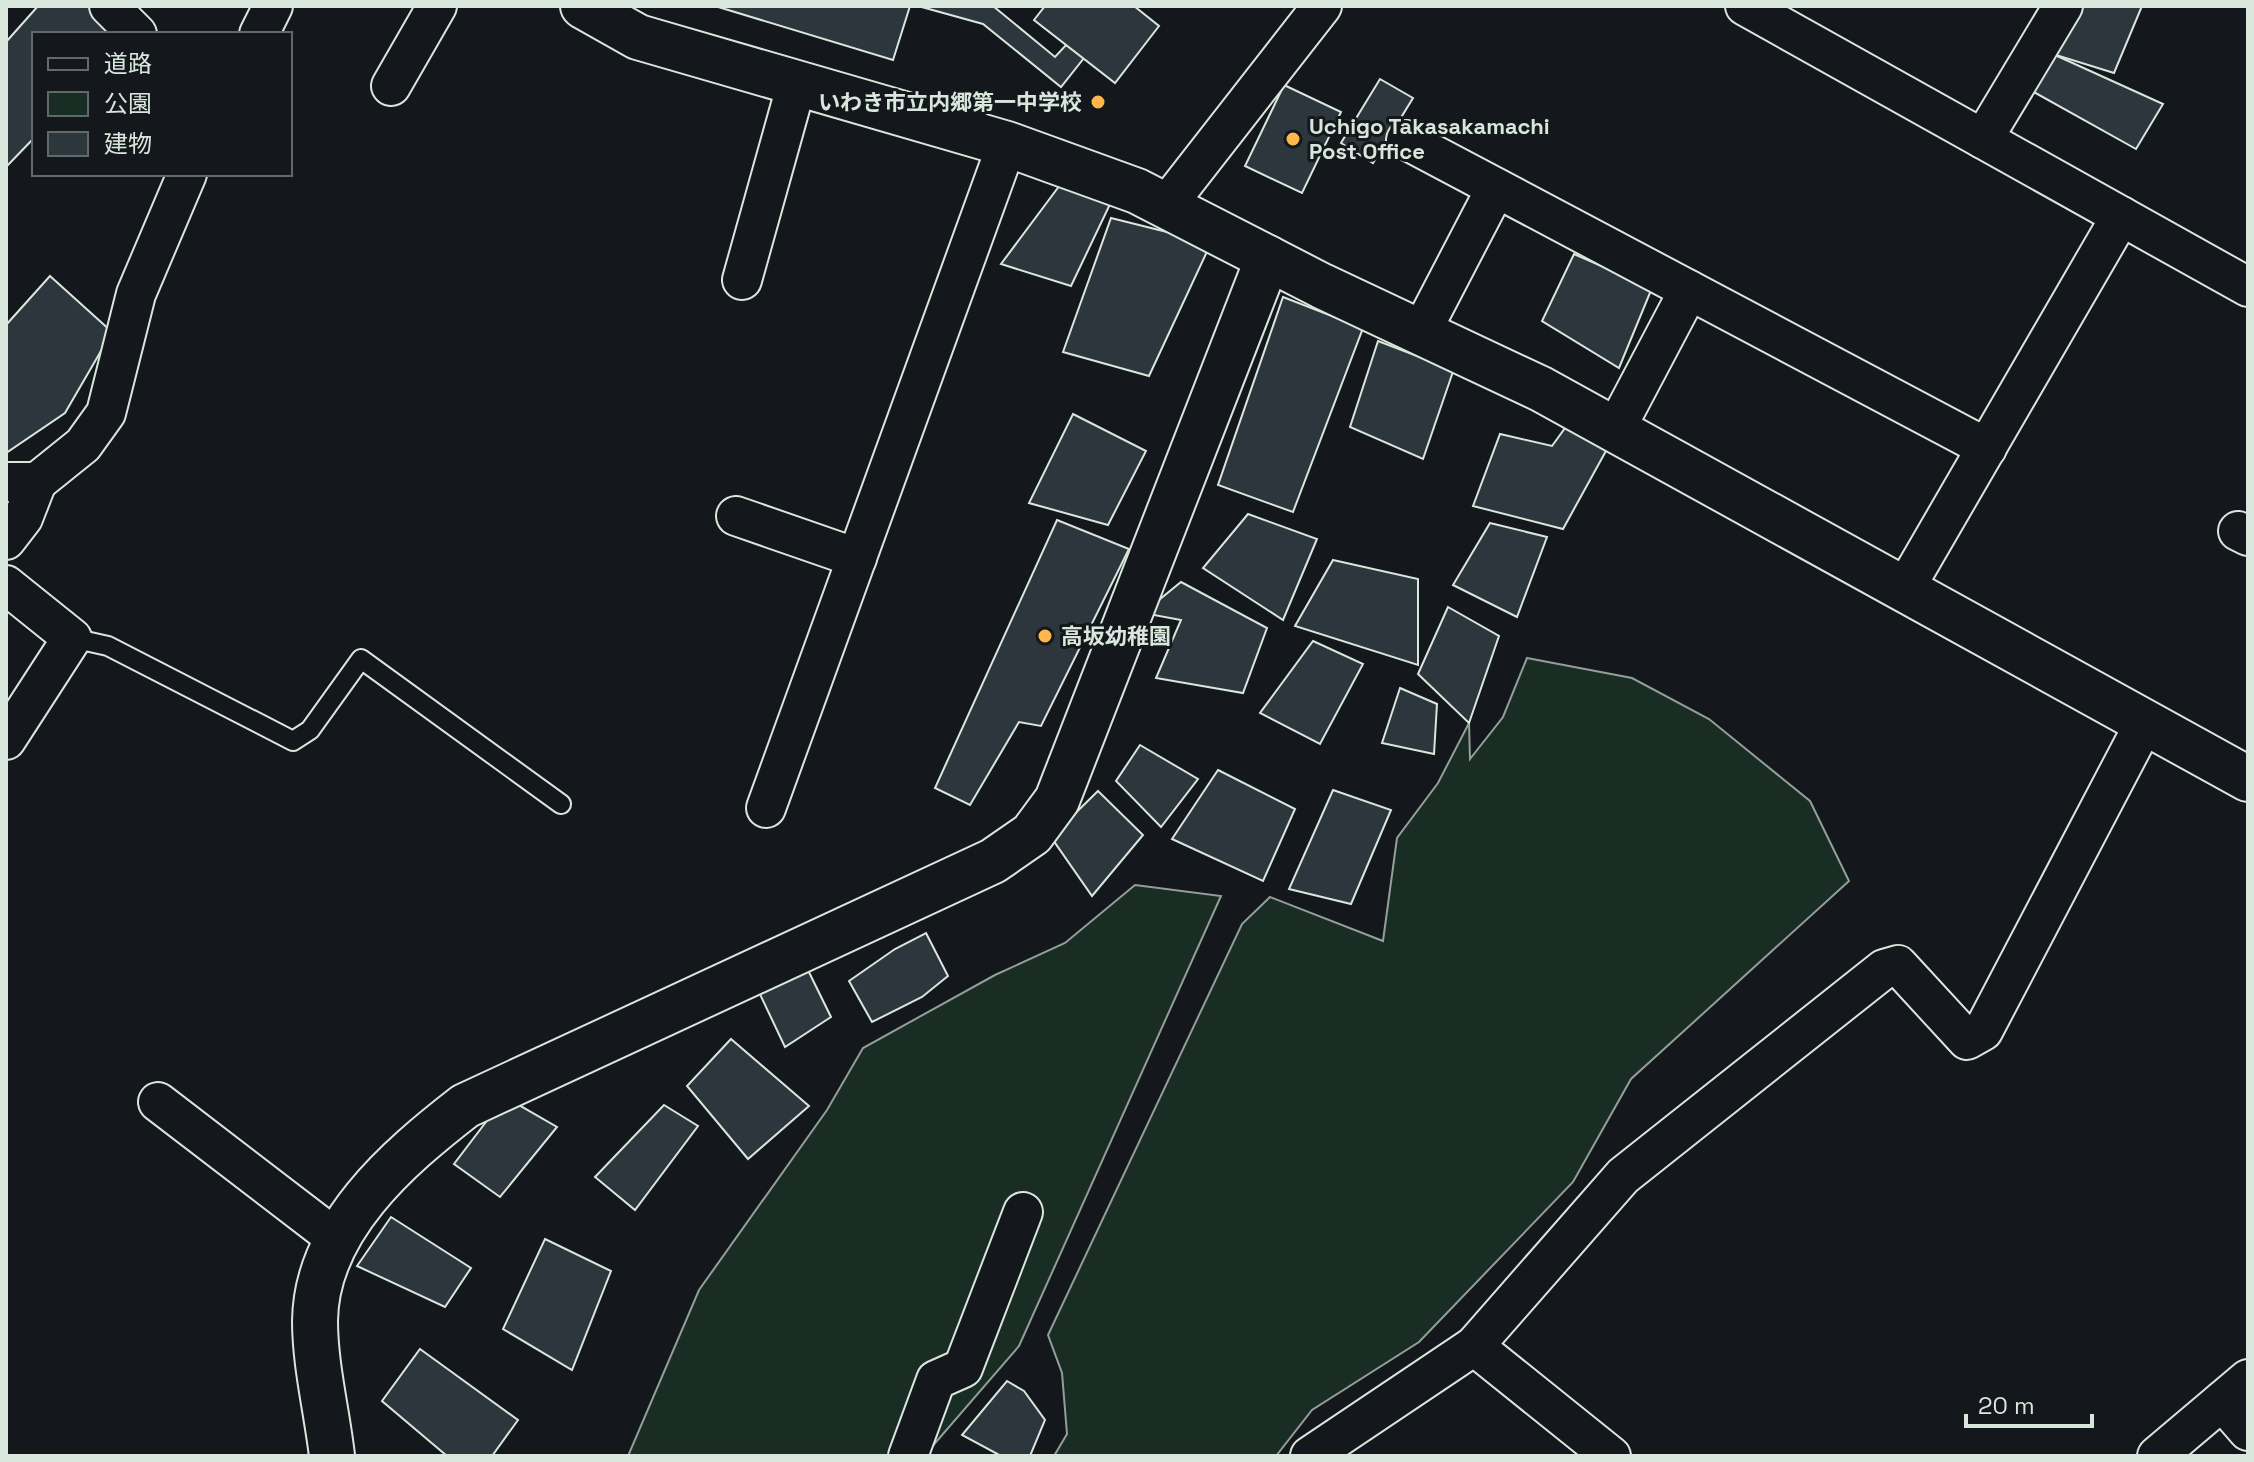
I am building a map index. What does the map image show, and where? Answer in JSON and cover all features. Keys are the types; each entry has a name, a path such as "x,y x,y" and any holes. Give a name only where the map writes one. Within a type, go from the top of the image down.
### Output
{"street":[{"path":"109,6 135,32"},
{"path":"260,32 273,6"},
{"path":"391,86 437,6"},
{"path":"583,6 638,37 1082,168 1166,206 1420,334 1541,389 2144,724 2244,769"},
{"path":"1166,206 1322,6"},
{"path":"1745,6 2248,287"},
{"path":"1983,139 2063,6"},
{"path":"742,280 797,83"},
{"path":"1406,140 1987,448"},
{"path":"766,808 1007,144"},
{"path":"6,540 23,518 21,482 83,445 106,413 136,294 186,176"},
{"path":"1420,334 1496,188"},
{"path":"1904,590 2121,216"},
{"path":"332,1456 315,1320 325,1271 338,1240 381,1178 410,1149 465,1106 993,861 1032,834 1057,800 1268,258"},
{"path":"1615,430 1689,290"},
{"path":"736,516 857,558"},
{"path":"6,585 72,638 6,740"},
{"path":"1310,1456 1474,1346 1623,1176 1884,969 1898,965 1967,1040 1983,1031 2144,724"},
{"path":"158,1102 338,1240"},
{"path":"908,1456 936,1380 963,1368 1023,1212"},
{"path":"1474,1346 1611,1456"},
{"path":"2157,1456 2235,1390 2248,1431"}],"lane":[{"path":"72,638 108,646 293,741 310,730 361,659 561,804"}],"green space":[{"path":"1527,658 1632,678 1709,719 1810,801 1849,881 1631,1079 1573,1182 1419,1342 1312,1410 1276,1456 1054,1456 1067,1434 1062,1373 1048,1335 1242,924 1270,897 1383,941 1397,838 1438,783 1469,723 1470,759 1503,717"},
{"path":"1135,885 1221,896 1019,1346 924,1456 628,1456 699,1290 827,1110 863,1048 995,975 1065,943"}],"building":[{"path":"38,6 87,6 120,32 32,32 32,140 6,167 6,42"},
{"path":"715,6 910,6 893,60"},
{"path":"918,6 993,6 1055,57 1066,45 1084,58 1061,87 983,24"},
{"path":"1045,6 1134,6 1159,26 1115,83 1034,20"},
{"path":"2072,6 2142,6 2114,73 2043,51"},
{"path":"2055,55 2163,104 2136,149 2023,86"},
{"path":"1380,79 1413,98 1373,163 1341,143"},
{"path":"1284,85 1341,112 1302,193 1245,166"},
{"path":"1063,181 1112,200 1071,286 1001,264"},
{"path":"1111,218 1211,243 1149,376 1063,352"},
{"path":"1574,254 1652,288 1619,368 1542,321"},
{"path":"50,276 112,332 65,413 6,453 6,325"},
{"path":"1283,297 1363,328 1293,512 1218,485"},
{"path":"1378,341 1451,369 1457,360 1423,459 1350,427"},
{"path":"1073,414 1146,451 1108,525 1029,503"},
{"path":"1568,424 1612,440 1563,529 1473,506 1500,434 1552,446"},
{"path":"1248,514 1317,539 1283,620 1203,568"},
{"name":"高坂幼稚園","path":"1057,520 1129,549 1041,726 1019,722 970,805 935,788"},
{"path":"1490,523 1547,537 1517,617 1453,585"},
{"path":"1333,560 1418,579 1418,665 1295,626"},
{"path":"1181,582 1267,628 1243,693 1156,678 1181,620 1143,613"},
{"path":"1448,607 1499,636 1469,723 1418,674"},
{"path":"1313,641 1363,664 1320,744 1260,713"},
{"path":"1400,688 1437,704 1434,754 1382,743"},
{"path":"1140,745 1198,779 1161,827 1116,781"},
{"path":"1218,770 1295,809 1263,881 1172,839"},
{"path":"1333,790 1391,810 1351,904 1289,889"},
{"path":"1098,791 1143,835 1092,896 1051,837"},
{"path":"926,933 948,976 922,997 872,1022 849,981 895,949"},
{"path":"804,962 831,1017 785,1047 757,988"},
{"path":"731,1039 809,1106 748,1159 687,1086"},
{"path":"505,1097 557,1127 500,1197 454,1164"},
{"path":"664,1105 698,1126 635,1210 595,1177"},
{"path":"391,1217 471,1268 445,1307 357,1266"},
{"path":"545,1239 611,1271 572,1370 503,1329"},
{"path":"420,1349 518,1420 492,1456 447,1456 382,1401"},
{"path":"1007,1381 1024,1391 1045,1420 1030,1456 1001,1456 962,1435"}],"place":[{"name":"いわき市立内郷第一中学校","path":"1098,102"},
{"name":"Uchigo Takasakamachi Post Office","path":"1293,139"},
{"name":"高坂幼稚園","path":"1045,636"}]}
